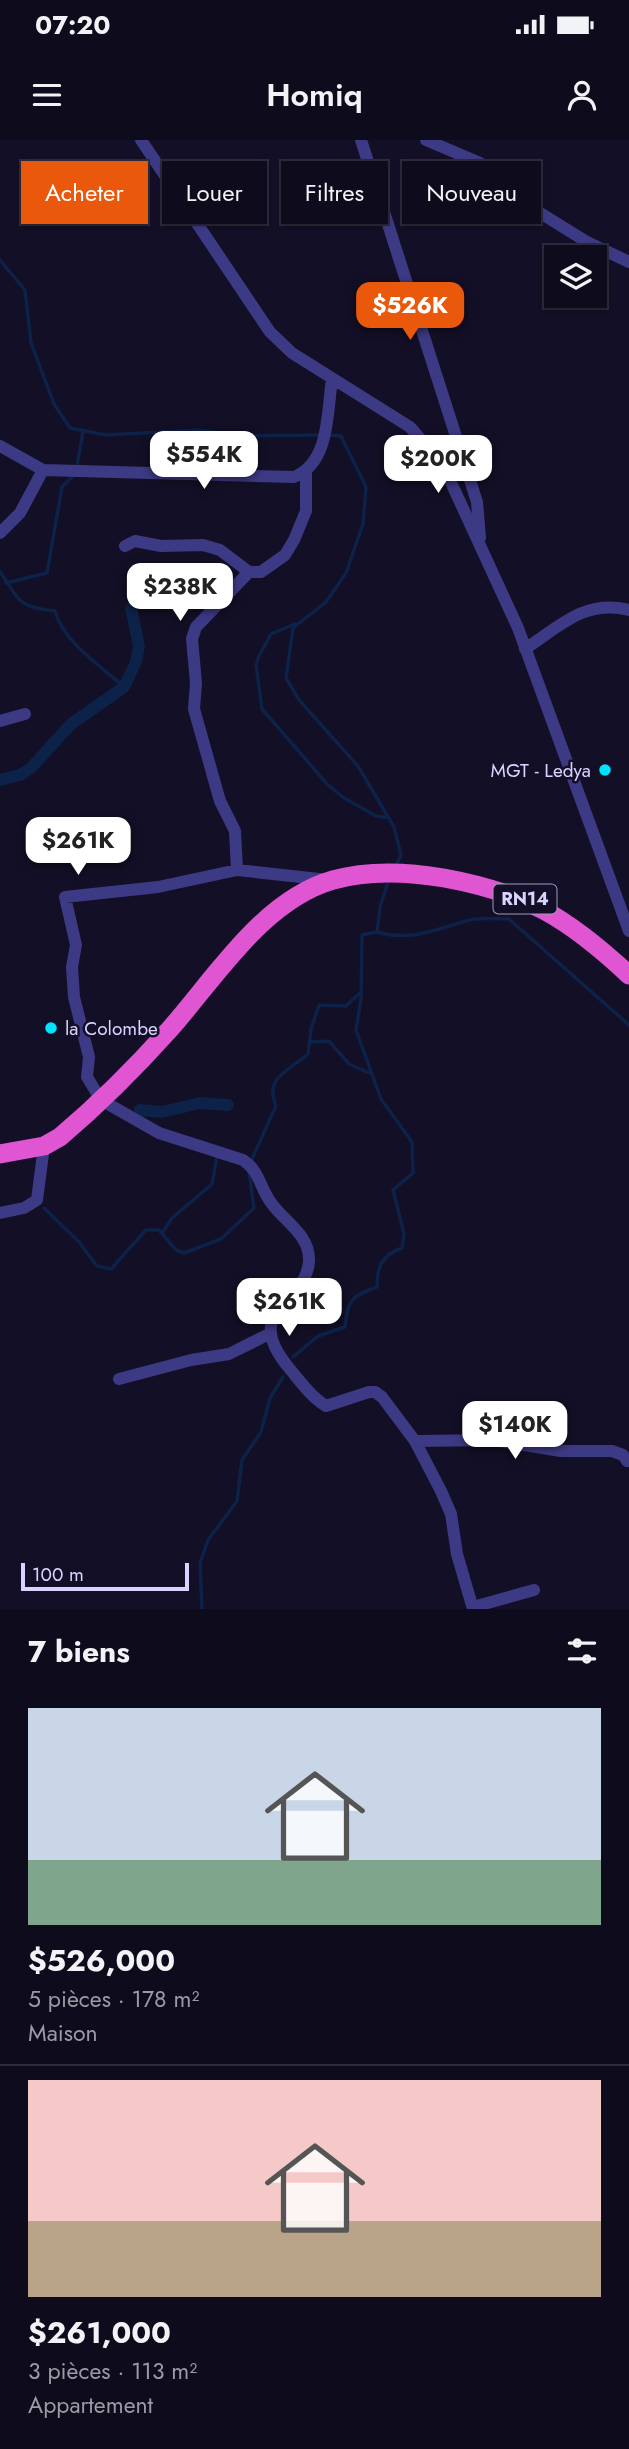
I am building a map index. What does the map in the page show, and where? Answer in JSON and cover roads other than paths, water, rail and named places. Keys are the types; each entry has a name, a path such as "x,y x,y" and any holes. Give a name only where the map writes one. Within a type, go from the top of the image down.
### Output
{"highway":[{"name":"RN14","path":"0,1154 44,1146 60,1137 101,1100 167,1031 259,927 284,906 332,880 416,874 482,885 523,898 562,919 629,975"}],"street":[{"path":"141,140 270,332 292,353 410,427 443,465 480,542 525,649 629,931"},
{"path":"361,140 477,502 480,542"},
{"path":"426,140 480,163 529,206 587,242 629,262"},
{"path":"125,546 135,541 161,546 203,545 220,550 249,572 261,572 273,566 295,540 306,511 306,473 320,454 332,379"},
{"path":"0,446 43,470 272,479 306,473"},
{"path":"0,533 20,513 43,470"},
{"path":"237,870 235,831 220,801 194,709 196,683 192,639 196,627 249,572"},
{"path":"525,649 581,612 596,606 629,610"},
{"path":"0,721 25,714"},
{"path":"332,880 237,870 159,887 65,897 76,945 72,967 74,997 89,1057 87,1077 101,1100 159,1133 243,1160 253,1167 267,1198 305,1242 309,1260 305,1275 273,1318 271,1333 283,1361 318,1401 326,1406 375,1392 415,1441 451,1514 457,1554 473,1608 534,1590"},
{"path":"0,1213 24,1208 37,1200 44,1146"},
{"path":"119,1379 191,1360 229,1354 271,1333"},
{"path":"415,1441 494,1440 561,1451 612,1451 623,1455 627,1461"}],"waterway":[{"path":"0,260 25,290 31,343 54,404 70,428 106,435 199,430 241,436 320,435"},
{"path":"77,466 83,431"},
{"path":"327,435 341,436 366,487 363,524 346,573 326,602 293,628 286,678 299,700 358,766 394,827 401,855 396,865"},
{"path":"6,583 47,573 62,487 75,474"},
{"path":"0,572 16,596 26,605 55,611 74,643 124,687"},
{"path":"0,780 20,775 31,768 71,724 124,687 136,662 139,646 131,608"},
{"path":"295,624 271,634 259,656 256,665 262,709 328,785 344,798 376,816 389,818"},
{"path":"389,879 380,907 377,932 413,935 475,919 509,919 629,1025"},
{"path":"293,1357 318,1336 345,1327 349,1305 356,1297 377,1287 382,1262 402,1248 404,1234 393,1190 413,1173 412,1142 381,1099 356,1030 361,999 362,935 377,932"},
{"path":"252,1159 276,1106 273,1096 276,1081 308,1054 311,1029 319,1005 346,1006 361,992"},
{"path":"311,1042 329,1041 349,1064 369,1073"},
{"path":"140,1110 162,1112 200,1103 228,1105"},
{"path":"162,1233 172,1218 212,1184 217,1157"},
{"path":"44,1208 79,1242 97,1266 111,1269 146,1230 159,1230 176,1250 184,1253 221,1239 254,1208 249,1171"},
{"path":"202,1609 200,1563 208,1540 237,1501 242,1460 261,1432 270,1398 283,1377"}],"place":[{"name":"MGT - Ledya","path":"605,770"},
{"name":"la Colombe","path":"51,1028"}]}
